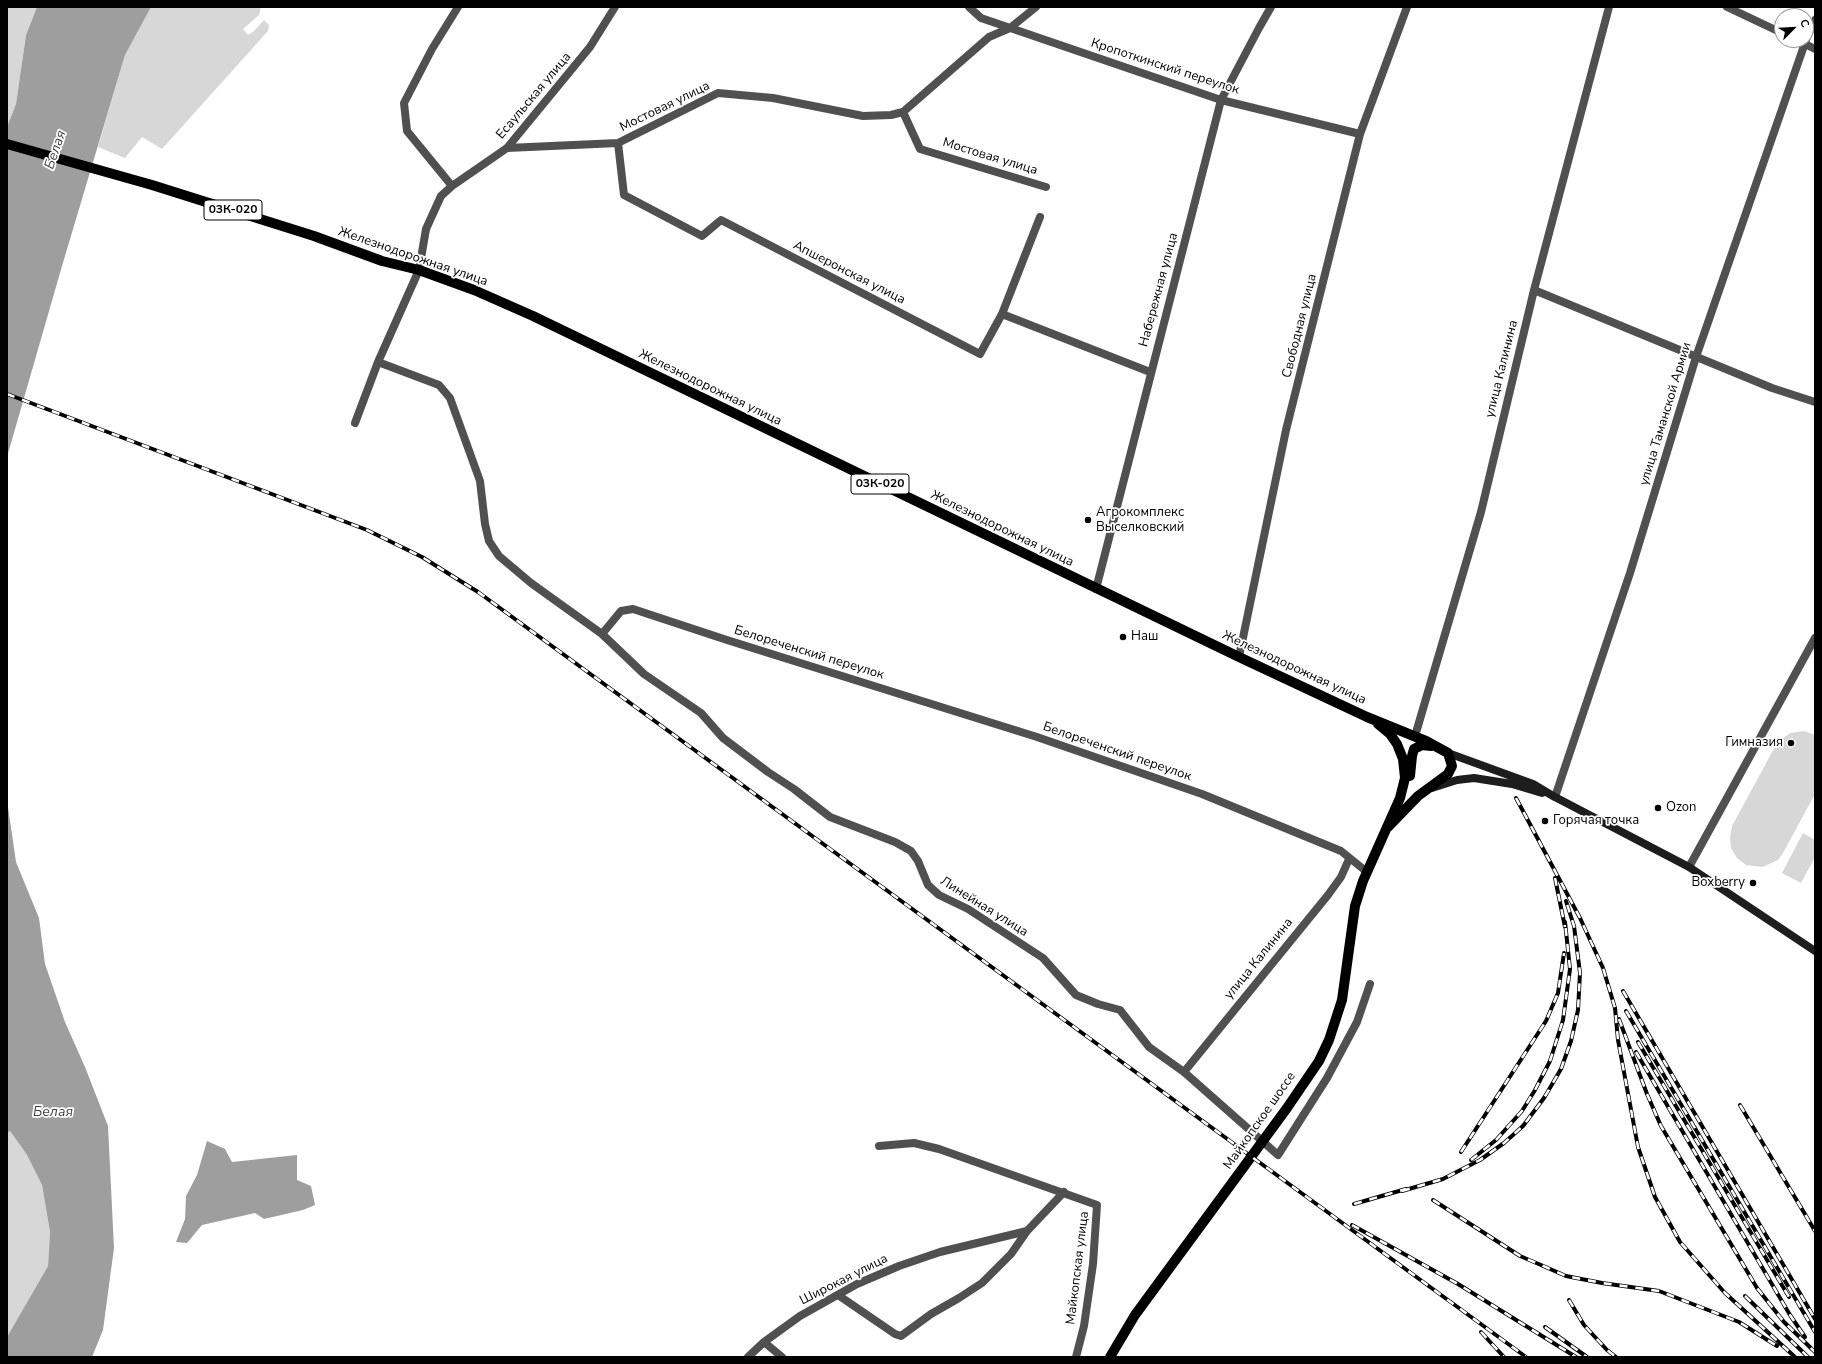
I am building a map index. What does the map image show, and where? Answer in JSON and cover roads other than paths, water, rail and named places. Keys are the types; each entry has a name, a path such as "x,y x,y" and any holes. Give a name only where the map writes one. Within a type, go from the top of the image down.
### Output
{"main road":[{"name":"Железнодорожная улица","path":"7,144 152,185 314,236 382,261 419,270 474,290 533,316 1239,657 1367,716 1415,736 1444,751 1533,784 1554,797 1689,866 1815,951"},
{"path":"1367,716 1390,734 1400,752 1405,773 1400,798"},
{"path":"1367,872 1409,781 1414,750 1422,745 1444,751 1452,762 1448,774 1408,805 1388,827"},
{"path":"1425,791 1457,780 1474,778 1512,784 1554,797"},
{"name":"Майкопское шоссе","path":"1110,1357 1135,1315 1287,1108 1318,1061 1329,1040 1342,1000 1355,906 1367,872"}],"street":[{"path":"452,186 407,131 404,103 432,49 458,7"},
{"name":"Есаульская улица","path":"355,423 378,362 419,270 426,229 441,196 452,186 507,148 590,47 615,7"},
{"name":"Кропоткинский переулок","path":"969,7 981,18 1221,100 1360,134"},
{"path":"904,112 989,37 1010,28 1036,7"},
{"name":"Набережная улица","path":"1096,589 1150,372 1221,100 1258,28 1271,7"},
{"name":"Свободная улица","path":"1239,657 1286,430 1360,134 1407,7"},
{"name":"улица Калинина","path":"1415,736 1481,512 1534,290 1609,7"},
{"path":"1727,7 1774,29"},
{"name":"улица Таманской Армии","path":"1554,797 1630,573 1696,357 1801,48"},
{"name":"Мостовая улица","path":"507,148 618,143 718,93 773,98 863,116 891,115 904,112 920,149 1046,187"},
{"name":"Апшеронская улица","path":"618,143 624,195 702,236 721,220 980,354 1002,314 1040,217"},
{"path":"1534,290 1772,388 1815,402"},
{"path":"1002,314 1150,372"},
{"path":"378,362 439,384 450,398 458,416 480,481 485,524 490,541 499,556 531,582 602,634"},
{"name":"Белореченский переулок","path":"602,634 621,611 633,609 1037,736 1202,794 1341,851 1367,872"},
{"name":"Линейная улица","path":"602,634 644,674 701,713 723,738 768,772 794,788 830,818 895,842 911,851 918,861 928,885 939,895 968,909 1043,958 1076,995 1098,1004 1120,1010 1149,1047 1184,1072 1278,1155 1327,1078 1356,1022 1370,984"},
{"path":"1689,866 1815,638"},
{"name":"улица Калинина","path":"1184,1072 1328,895 1340,877 1349,859"},
{"path":"838,1295 895,1334 901,1336 931,1314 982,1283 1011,1254 1027,1231 1064,1192 938,1149 914,1143 879,1146"},
{"name":"Майкопская улица","path":"1064,1192 1097,1205 1093,1264 1084,1326 1076,1357"},
{"name":"Широкая улица","path":"748,1357 764,1342 800,1316 857,1284 892,1269 940,1252 1027,1231"},
{"path":"764,1342 782,1357"}],"water":[{"name":"Белая","path":"37,7 151,7 125,55 7,457 7,127 16,104 26,35"},
{"name":"Белая","path":"7,800 16,862 39,918 45,964 65,1022 85,1067 108,1126 114,1248 103,1330 92,1357 7,1357 7,1337 48,1266 50,1232 42,1185 27,1155 10,1131 7,1133"},
{"path":"207,1141 225,1149 232,1162 297,1155 297,1180 311,1186 315,1205 303,1210 264,1219 255,1213 202,1225 187,1243 176,1242 185,1219 186,1196 197,1175"}],"railway":[{"path":"7,394 367,530 422,557 478,592 1526,1357"},
{"path":"1516,798 1580,918 1603,968 1615,1008 1618,1040 1638,1147 1655,1197 1680,1242 1725,1293 1795,1357"},
{"path":"1555,878 1565,927"},
{"path":"1402,1191 1443,1179 1480,1160 1504,1143 1523,1126 1544,1098 1561,1069 1571,1041 1578,1010 1580,973 1574,926 1566,901"},
{"path":"1471,1160 1496,1140 1522,1111 1550,1061 1563,1020 1570,969 1565,922"},
{"path":"1461,1152 1546,1021 1558,993 1564,953"},
{"path":"1623,991 1815,1319"},
{"path":"1626,1011 1815,1332"},
{"path":"1619,1019 1647,1094 1661,1126 1757,1288 1784,1322 1815,1352"},
{"path":"1638,1042 1789,1297"},
{"path":"1636,1052 1790,1315 1805,1337"},
{"path":"1740,1105 1815,1231"},
{"path":"1354,1204 1406,1189"},
{"path":"1433,1200 1520,1256 1566,1276 1659,1291 1739,1322 1777,1346"},
{"path":"1352,1225 1458,1284 1576,1357"},
{"path":"1745,1296 1808,1357"},
{"path":"1569,1300 1584,1325 1607,1350 1616,1357"},
{"path":"1545,1327 1587,1357"},
{"path":"1481,1332 1504,1357"}],"place":[{"name":"Агрокомплекс Выселковский","path":"1088,520"},
{"name":"Наш","path":"1123,637"},
{"name":"Гимназия","path":"1791,743"},
{"name":"Ozon","path":"1658,808"},
{"name":"Горячая точка","path":"1545,821"},
{"name":"Boxberry","path":"1753,883"}]}
